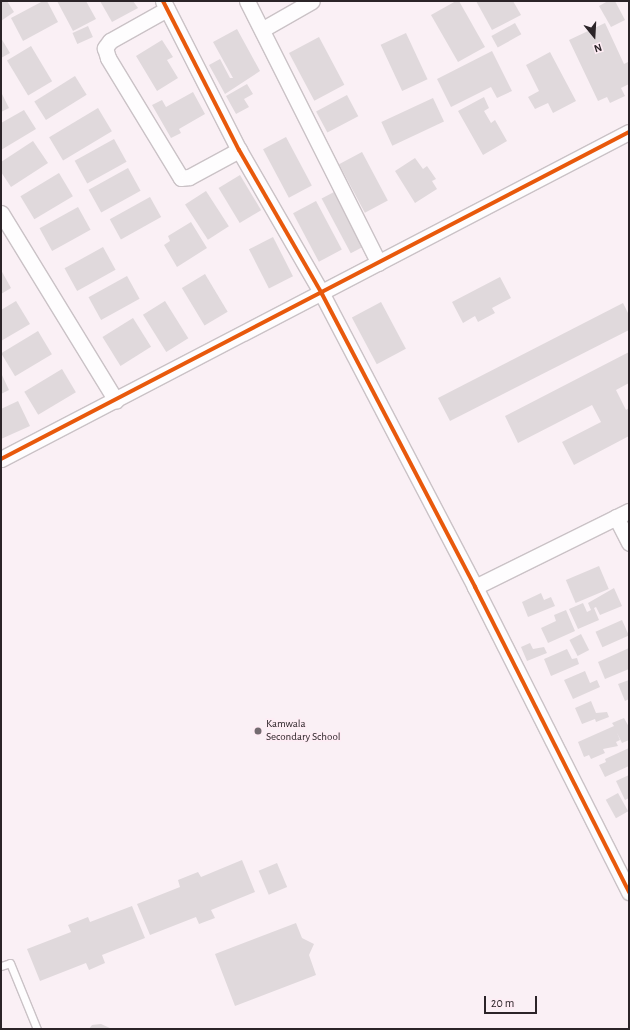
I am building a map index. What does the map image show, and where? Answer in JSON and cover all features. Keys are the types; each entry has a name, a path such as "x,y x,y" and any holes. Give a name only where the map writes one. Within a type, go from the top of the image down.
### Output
{"street":[{"path":"247,1 263,29 379,263"},
{"path":"263,29 312,1"},
{"path":"239,150 189,177 181,178 108,58 105,48 110,41 165,5 239,150 322,294 475,587 629,892"},
{"path":"1,459 322,294 629,132"},
{"path":"1,213 116,401"},
{"path":"475,587 622,514 629,543"}],"lane":[{"path":"1,966 10,963 37,1029"}],"building":[{"path":"1,1 7,1 14,12 1,21"},
{"path":"43,1 47,1 58,22 23,41 11,18"},
{"path":"57,1 86,1 96,19 73,31"},
{"path":"100,1 133,1 138,8 112,22"},
{"path":"456,1 459,1 485,47 458,62 431,15"},
{"path":"476,1 513,1 521,15 492,30"},
{"path":"608,1 615,1 625,20 611,27 599,6"},
{"path":"515,23 521,34 498,47 491,36"},
{"path":"605,23 624,64 628,62 629,64 629,84 621,88 625,96 610,103 607,97 598,101 569,40"},
{"path":"88,26 93,37 77,44 72,33"},
{"path":"237,29 260,71 225,94 209,65 220,59 230,78 233,78 213,42"},
{"path":"406,33 428,79 402,91 381,45"},
{"path":"319,37 344,85 314,101 289,53"},
{"path":"1,38 10,53 1,58"},
{"path":"162,40 173,57 167,60 178,78 157,91 136,56"},
{"path":"31,46 52,81 28,96 7,60"},
{"path":"492,51 512,91 497,98 491,87 451,107 437,79"},
{"path":"550,52 576,101 553,113 548,103 535,109 528,97 539,91 526,65"},
{"path":"75,76 87,95 46,120 34,101"},
{"path":"247,84 253,94 244,99 249,107 236,114 226,96"},
{"path":"1,92 9,108 1,112"},
{"path":"193,92 205,114 179,129 181,133 171,138 152,105 162,100 166,107"},
{"path":"347,95 358,116 327,133 316,111"},
{"path":"484,97 489,108 484,111 491,123 495,120 507,141 483,155 458,111"},
{"path":"433,98 444,122 392,146 381,122"},
{"path":"98,108 112,131 63,161 49,137"},
{"path":"24,110 36,129 1,150 1,123"},
{"path":"286,137 312,186 289,198 263,149"},
{"path":"114,139 127,162 87,184 75,161"},
{"path":"33,141 48,163 11,187 1,172 1,162"},
{"path":"362,152 388,201 365,213 339,164"},
{"path":"415,158 423,169 427,166 436,179 432,181 437,189 415,203 395,171"},
{"path":"128,168 141,191 101,213 89,190"},
{"path":"59,173 73,196 34,219 20,196"},
{"path":"240,175 261,210 240,223 219,188"},
{"path":"206,191 229,226 208,240 185,205"},
{"path":"334,192 363,247 351,253 322,199"},
{"path":"150,197 161,217 121,239 110,219"},
{"path":"316,201 342,250 319,262 293,213"},
{"path":"78,207 91,230 52,251 40,228"},
{"path":"191,222 207,248 177,267 164,245 170,241 168,236"},
{"path":"273,237 293,276 269,288 249,249"},
{"path":"103,247 116,270 77,291 65,268"},
{"path":"1,270 11,288 1,294"},
{"path":"205,274 228,312 205,326 182,288"},
{"path":"127,276 140,299 101,320 89,297"},
{"path":"500,277 511,298 492,308 495,313 478,322 475,316 463,323 452,302"},
{"path":"16,301 30,324 1,341 1,310"},
{"path":"165,301 188,338 166,352 143,315"},
{"path":"381,302 406,349 377,364 352,317"},
{"path":"623,303 629,315 629,330 450,421 438,398"},
{"path":"133,318 151,347 120,366 102,337"},
{"path":"38,331 52,354 15,376 1,353"},
{"path":"629,352 629,383 616,390 626,410 629,408 629,436 574,465 562,442 601,422 592,405 518,443 505,416"},
{"path":"62,369 76,392 38,415 24,392"},
{"path":"1,373 9,390 1,394"},
{"path":"18,401 30,426 1,439 1,409"},
{"path":"599,566 609,589 576,603 566,580"},
{"path":"614,588 622,606 600,615 596,607 594,608 599,620 578,629 569,609 583,603 587,612 591,610 588,603"},
{"path":"541,593 544,600 551,597 555,606 528,617 522,602"},
{"path":"566,610 575,631 548,643 541,628 556,621 554,615"},
{"path":"622,620 629,636 602,647 596,632"},
{"path":"581,634 589,650 578,656 569,640"},
{"path":"530,643 533,649 544,647 547,653 527,661 521,647"},
{"path":"629,648 629,669 605,679 598,662"},
{"path":"567,649 572,659 577,658 579,664 551,676 544,659"},
{"path":"585,671 590,683 597,680 600,687 573,699 564,680"},
{"path":"629,680 629,699 625,701 618,684"},
{"path":"591,701 596,713 607,712 609,717 596,722 595,719 582,724 575,708"},
{"path":"624,718 629,727 629,740 622,743 617,733 620,740 616,742 618,746 603,749 605,753 591,759 589,755 584,757 578,742 614,726 612,723"},
{"path":"629,748 629,766 605,777 599,765 606,762 605,759"},
{"path":"629,775 629,798 625,800 616,781"},
{"path":"618,793 628,811 616,818 606,800"},
{"path":"242,860 255,892 211,910 215,918 199,924 196,917 150,935 137,904 180,887 178,880 198,872 201,877"},
{"path":"277,863 287,887 269,895 259,871"},
{"path":"132,906 145,938 102,955 105,963 89,970 86,963 40,981 27,949 71,932 68,925 88,917 90,922"},
{"path":"296,923 302,938 314,944 309,955 316,975 235,1006 215,954"},
{"path":"101,1024 112,1029 89,1029 92,1025"}],"cycle path":[{"path":"163,1 239,150 322,294 475,587 629,892"},
{"path":"1,459 629,132"}],"place":[{"name":"Kamwala Secondary School","path":"258,731"}]}
